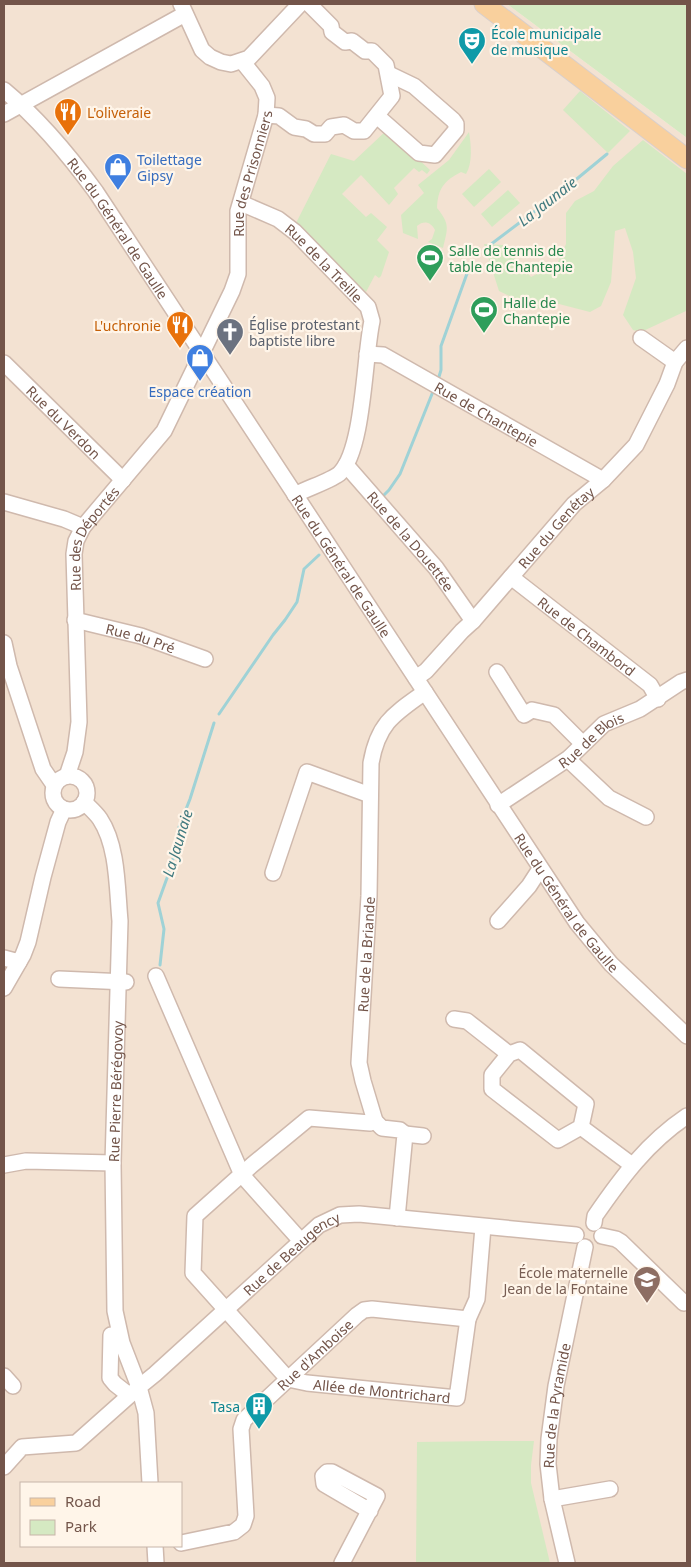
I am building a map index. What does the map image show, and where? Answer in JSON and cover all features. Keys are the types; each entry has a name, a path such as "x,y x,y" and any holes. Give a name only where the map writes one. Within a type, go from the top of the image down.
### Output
{"main road":[{"path":"484,4 687,159"}],"street":[{"path":"4,114 183,9 202,50 210,57 231,64 249,58 300,4"},
{"path":"266,116 279,116 294,127 306,129 314,134 325,134 331,127 344,125 354,131 364,131 392,96 386,65 372,52 365,51 352,42 345,42 332,32 332,26 309,4"},
{"name":"Rue des Prisonniers","path":"201,352 232,291 238,274 238,211 266,116 266,98 262,86 242,61"},
{"path":"377,116 419,153 435,155 456,130 454,120 414,86 389,74"},
{"name":"Rue du Général de Gaulle","path":"4,90 40,123 76,164 96,192 577,923 610,964 687,1036"},
{"name":"Rue de la Treille","path":"241,203 278,219 295,232 368,307 372,321 356,438 346,465"},
{"path":"641,338 675,362"},
{"name":"Rue du Genétay","path":"416,678 426,671 473,621 574,504 603,480 636,445 675,362 687,348"},
{"name":"Rue des Déportés","path":"74,778 79,722 79,680 75,620 74,554 76,541 83,527 164,431 201,352"},
{"name":"Rue de Chantepie","path":"367,354 383,355 603,480"},
{"name":"Rue du Verdon","path":"4,363 123,480"},
{"path":"295,495 339,474 346,465"},
{"name":"Rue de la Douettée","path":"346,465 436,568 473,621"},
{"path":"4,502 64,518 83,527"},
{"name":"Rue de Chambord","path":"510,577 650,685 658,699"},
{"name":"Rue du Pré","path":"75,620 141,636 204,659"},
{"path":"4,643 9,666 42,769 54,785"},
{"path":"497,672 524,715 532,710 554,715 583,744"},
{"name":"Rue de Blois","path":"498,805 569,758 604,724 640,709 687,680"},
{"name":"Rue de la Briande","path":"375,1121 359,1063 369,896 371,763 374,745 382,729 395,713 425,692"},
{"path":"569,758 609,798 646,817"},
{"path":"273,873 307,772 370,791"},
{"path":"74,778 86,788 86,798 76,809 64,809 54,799 54,785 60,779 74,778"},
{"path":"354,780 370,791"},
{"name":"Rue Pierre Bérégovoy","path":"84,802 100,818 110,838 114,854 120,921 122,982 113,1163 115,1311 134,1391"},
{"path":"4,988 28,942 45,868 58,822 64,809"},
{"path":"498,921 529,886 540,869"},
{"path":"4,958 19,962"},
{"path":"156,976 242,1174 301,1241"},
{"path":"59,979 122,982"},
{"path":"454,1020 467,1021 509,1054"},
{"path":"520,1050 586,1104 580,1127 558,1140 492,1089 492,1075 509,1054 520,1050"},
{"path":"684,1302 621,1242 598,1230 587,1222 581,1224 577,1229 580,1241 595,1246 600,1242 598,1230 595,1216 632,1165 669,1129 687,1116"},
{"path":"288,1378 193,1273 196,1216 308,1118 370,1123 375,1121 382,1128 423,1136"},
{"path":"580,1127 632,1165"},
{"path":"397,1218 405,1134"},
{"path":"4,1165 26,1161 113,1163"},
{"name":"Rue de Beaugency","path":"4,1467 22,1447 76,1443 319,1225 340,1215 359,1214 483,1227 580,1241"},
{"path":"468,1319 476,1299 483,1227"},
{"name":"Rue de la Pyramide","path":"567,1563 552,1499 548,1464 551,1412 580,1241"},
{"name":"Rue d'Amboise","path":"182,1543 234,1532 242,1525 246,1516 241,1429 244,1420 364,1310 372,1309 468,1319"},
{"name":"Allée de Montrichard","path":"288,1378 307,1384 458,1398 468,1319"},
{"path":"111,1335 110,1378 115,1384 134,1391 146,1413 150,1482"},
{"path":"552,1499 610,1489"},
{"path":"342,1563 370,1511"}],"shaded area":[{"path":"4,4 507,4 687,138 687,1563 4,1563"}],"green space":[{"path":"507,4 687,4 687,138"},
{"path":"580,91 630,131 608,153 563,110"},
{"path":"387,130 430,170 427,174 422,170 419,172 414,168 394,188 398,194 389,205 361,175 342,194 366,217 371,213 387,227 377,240 389,252 381,276 379,278 375,275 366,292 295,225 331,154 354,161"},
{"path":"469,132 471,153 468,170 466,174 461,172 446,182 439,195 437,208 447,226 443,248 428,242 432,239 435,230 427,223 417,226 418,239 403,233 401,215 424,193 418,185 449,160"},
{"path":"643,140 687,174 686,311 641,332 633,330 623,315 636,278 633,252 625,228 615,231 611,282 601,306 590,312 559,304 536,309 499,291 484,244 503,245 531,277 557,264 566,244 566,213 575,201 594,191 613,166"},
{"path":"489,169 501,182 474,207 462,194"},
{"path":"508,190 520,203 492,227 481,214"},
{"path":"534,1441 531,1483 550,1563 416,1563 417,1442"}],"waterway":[{"name":"La Jaunaie","path":"486,248 567,187 607,154"},
{"name":"La Jaunaie","path":"438,380 441,370 441,346 469,268"},
{"name":"La Jaunaie","path":"383,496 400,474 434,389"},
{"name":"La Jaunaie","path":"219,714 297,602 304,569 319,555"},
{"name":"La Jaunaie","path":"160,965 164,929 158,903 181,833 179,827 214,723"}],"place":[{"name":"École municipale de musique","path":"472,65"},
{"name":"L'oliveraie","path":"68,136"},
{"name":"Toilettage Gipsy","path":"118,191"},
{"name":"Salle de tennis de table de Chantepie","path":"430,282"},
{"name":"Halle de Chantepie","path":"484,334"},
{"name":"L'uchronie","path":"180,349"},
{"name":"Église protestant baptiste libre","path":"230,356"},
{"name":"Espace création","path":"200,382"},
{"name":"École maternelle Jean de la Fontaine","path":"647,1304"},
{"name":"Tasa","path":"259,1430"}]}
